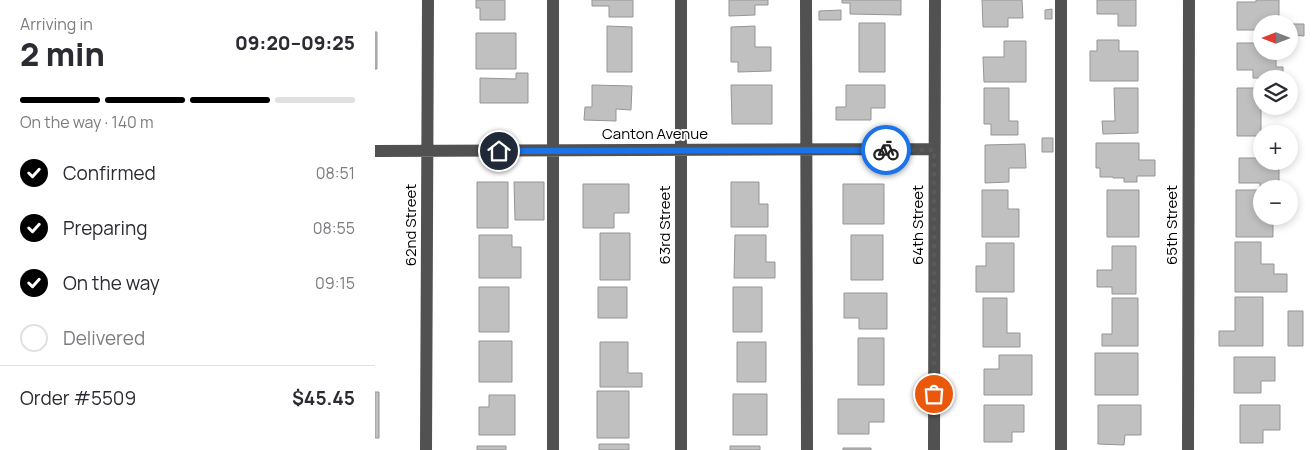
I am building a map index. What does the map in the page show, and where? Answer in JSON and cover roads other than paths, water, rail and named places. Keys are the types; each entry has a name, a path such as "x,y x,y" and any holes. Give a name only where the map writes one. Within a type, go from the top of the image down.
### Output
{"street":[{"name":"62nd Street","path":"426,450 428,0"},
{"path":"553,0 553,450"},
{"name":"63rd Street","path":"681,0 681,450"},
{"path":"806,0 807,450"},
{"name":"64th Street","path":"934,450 935,0"},
{"path":"1061,0 1061,450"},
{"name":"65th Street","path":"1188,450 1189,0"},
{"name":"Canton Avenue","path":"375,151 934,150"}]}
